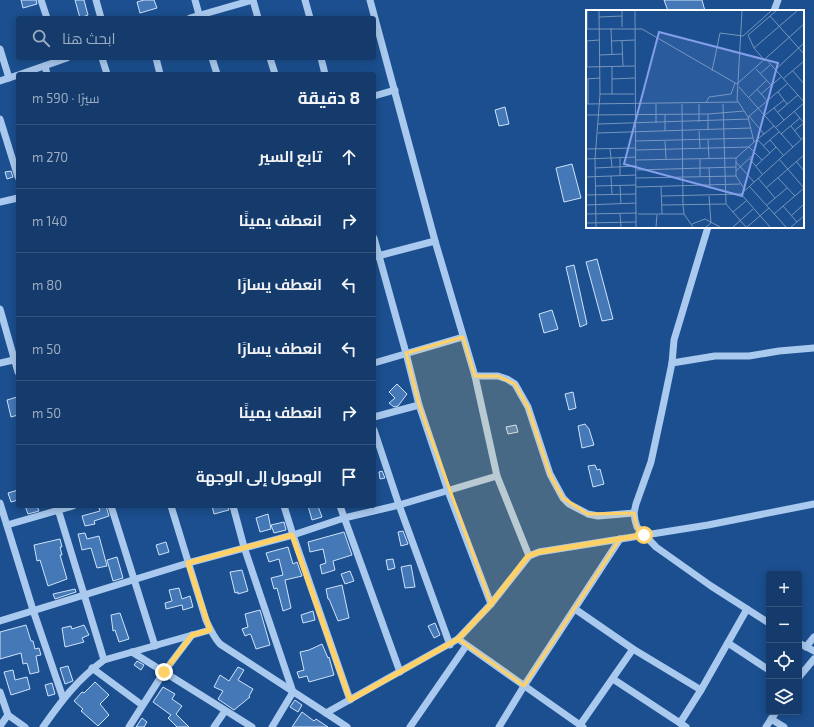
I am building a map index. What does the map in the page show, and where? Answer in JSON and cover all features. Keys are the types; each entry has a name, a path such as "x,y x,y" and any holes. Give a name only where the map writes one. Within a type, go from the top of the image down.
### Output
{"street":[{"path":"41,0 46,16"},
{"path":"96,0 100,16"},
{"path":"195,0 200,16"},
{"path":"203,16 253,0 257,16"},
{"path":"305,0 309,16"},
{"path":"370,0 374,16"},
{"path":"774,10 778,0"},
{"path":"376,22 435,241 475,376 497,476 528,556"},
{"path":"0,49 9,78"},
{"path":"26,72 45,66 57,60"},
{"path":"103,60 106,72"},
{"path":"156,60 160,72"},
{"path":"213,60 216,72"},
{"path":"270,60 274,72"},
{"path":"322,60 324,72"},
{"path":"45,66 46,72"},
{"path":"0,81 16,75"},
{"path":"376,95 395,90"},
{"path":"0,119 16,171"},
{"path":"0,202 16,198"},
{"path":"708,228 674,340 672,363 651,462 634,513 636,527 656,547 711,586 766,621"},
{"path":"435,241 376,256 406,353 419,405 448,491 491,604"},
{"path":"0,309 16,359 0,363"},
{"path":"376,362 463,337"},
{"path":"672,363 715,356 749,356 779,351 814,348"},
{"path":"475,376 498,376 515,384 528,407 550,474 563,498 569,504 588,514 598,516 634,513"},
{"path":"376,416 419,405"},
{"path":"376,436 399,506 450,645"},
{"path":"0,621 188,563 292,535 344,518 399,506 497,476"},
{"path":"0,503 33,610 63,698"},
{"path":"326,713 450,645 458,639 491,604 528,556 539,552 708,525 814,504"},
{"path":"7,525 58,508 104,660"},
{"path":"112,508 155,646"},
{"path":"172,508 210,630 214,637 220,644 347,727"},
{"path":"234,508 244,547 293,692 272,727"},
{"path":"285,508 292,535 350,700"},
{"path":"341,508 400,672"},
{"path":"499,727 620,539"},
{"path":"575,609 633,649 701,690"},
{"path":"613,679 683,725 747,609"},
{"path":"43,727 63,698 92,668 104,660 210,630"},
{"path":"129,727 142,704 192,635"},
{"path":"806,647 814,637"},
{"path":"458,639 582,726 633,649"},
{"path":"728,643 766,668"},
{"path":"800,643 814,651"},
{"path":"410,727 466,646"},
{"path":"132,652 252,727"},
{"path":"802,672 814,658"},
{"path":"92,668 142,704"},
{"path":"0,692 8,715 25,727"},
{"path":"214,727 225,711"},
{"path":"0,726 8,715"},
{"path":"766,727 774,715"},
{"path":"771,719 784,727"}],"highlighted area":[{"path":"463,337 475,376 498,376 515,384 528,407 550,474 563,498 588,514 634,513 637,527 644,535 620,539 524,686 458,639 491,604 419,405 406,353"}],"building":[{"path":"21,0 36,0 37,4 23,8"},
{"path":"75,0 84,0 88,15 79,16"},
{"path":"154,0 157,8 140,13 137,2"},
{"path":"664,0 702,0 705,10 668,10"},
{"path":"505,107 509,124 499,126 495,110"},
{"path":"572,164 581,198 564,202 556,168"},
{"path":"11,171 13,177 7,179 5,172"},
{"path":"597,259 613,319 602,321 586,262"},
{"path":"574,265 587,324 580,327 566,267"},
{"path":"552,310 558,329 544,333 539,314"},
{"path":"397,384 407,394 398,406 394,407 389,403 395,398 389,392"},
{"path":"573,392 576,408 569,410 565,394"},
{"path":"16,397 16,416 11,417 7,400"},
{"path":"585,424 589,429 594,445 582,448 578,426"},
{"path":"516,425 518,432 508,434 506,427"},
{"path":"595,465 597,470 600,469 604,484 593,487 588,466"},
{"path":"382,471 385,478 380,479 379,472"},
{"path":"16,491 16,501 11,502 8,493"},
{"path":"26,508 38,508 39,511 28,514"},
{"path":"99,508 107,508 109,516 94,521 95,524 85,526 82,516 100,511"},
{"path":"212,508 228,508 229,510 214,514"},
{"path":"309,508 319,508 322,517 312,520"},
{"path":"268,514 271,529 260,532 256,518"},
{"path":"284,522 286,530 274,533 271,525"},
{"path":"403,531 408,544 401,546 398,532"},
{"path":"344,532 352,555 333,561 335,570 322,574 320,565 326,563 323,549 310,552 308,542"},
{"path":"85,533 87,539 99,536 107,566 97,568 91,548 82,550 78,534"},
{"path":"60,539 62,555 60,555 67,579 48,586 40,560 37,561 34,545"},
{"path":"166,542 169,552 159,555 156,545"},
{"path":"288,547 293,564 297,562 302,576 285,580 291,608 283,611 277,588 274,589 271,578 283,575 279,559 269,562 266,553"},
{"path":"117,557 123,578 113,581 107,560"},
{"path":"393,559 395,568 388,570 386,560"},
{"path":"411,565 415,587 405,588 401,567"},
{"path":"242,570 248,591 238,594 238,592 235,593 230,572"},
{"path":"350,571 354,581 345,584 341,574"},
{"path":"342,585 349,618 338,621 328,599 326,589"},
{"path":"179,588 182,599 190,596 193,607 183,610 182,605 166,609 165,603 172,601 169,590"},
{"path":"75,589 76,592 55,599 53,594"},
{"path":"260,610 270,645 256,649 251,635 245,636 242,629 248,627 245,614"},
{"path":"313,611 315,620 303,623 301,615"},
{"path":"120,613 129,639 119,642 115,630 113,631 111,615"},
{"path":"435,623 440,635 434,638 428,626"},
{"path":"26,625 35,649 39,648 41,655 36,656 39,672 30,674 27,663 23,664 21,653 0,659 0,632"},
{"path":"84,625 89,635 82,638 84,642 65,647 62,628 71,626 72,629"},
{"path":"322,644 328,658 329,657 334,675 309,682 307,676 299,678 297,672 304,670 300,652"},
{"path":"137,661 144,665 141,670 134,665"},
{"path":"68,666 73,681 65,684 60,668"},
{"path":"238,667 244,670 238,680 253,689 249,696 250,697 234,710 218,699 223,691 214,687 220,675 229,681"},
{"path":"13,670 15,680 27,677 30,689 11,695 4,672"},
{"path":"95,682 109,695 100,704 109,715 98,726 81,711 83,709 74,701 82,692 84,693"},
{"path":"52,683 55,694 48,696 45,685"},
{"path":"163,687 175,694 172,699 182,706 176,714 189,727 177,727 168,718 171,715 153,702"},
{"path":"295,700 302,705 298,712 290,707"},
{"path":"302,712 314,721 316,719 328,727 292,727"},
{"path":"142,718 147,722 144,727 136,727"}],"route":[{"path":"164,672 192,635 210,630 188,563 244,547 292,535 350,700 450,645 458,639 491,604 528,556 539,552 644,535"}]}
